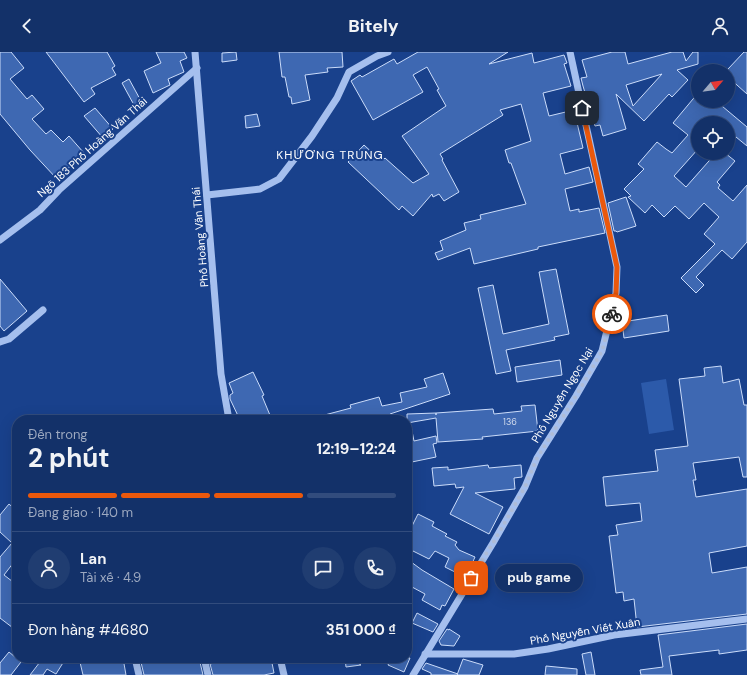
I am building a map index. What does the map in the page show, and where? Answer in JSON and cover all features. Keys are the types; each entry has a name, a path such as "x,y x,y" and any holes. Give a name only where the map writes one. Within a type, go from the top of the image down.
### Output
{"street":[{"name":"Phố Hoàng Văn Thái","path":"195,52 221,374 228,415"},
{"path":"207,196 260,189 278,179 312,136 337,98 349,72 377,56 388,52"},
{"name":"Phố Nguyễn Ngọc Nại","path":"413,675 493,543 525,487 537,458 602,351 614,305 617,267 570,52"},
{"name":"Ngõ 183 Phố Hoàng Văn Thái","path":"0,240 40,210 59,190 197,68"},
{"path":"0,342 9,339 43,310"},
{"name":"Phố Nguyễn Viết Xuân","path":"425,654 514,654 548,649 614,635 747,619"},
{"path":"136,663 139,675"},
{"path":"205,663 208,675"},
{"path":"281,663 284,675"}],"shaded area":[{"path":"666,379 674,430 649,434 641,383"}],"building":[{"path":"0,52 11,52 24,68 10,79 27,99 32,95 44,109 32,119 46,134 51,130 63,142 69,136 84,153 57,179 0,114"},
{"path":"46,52 107,52 115,66 112,68 116,75 91,88 95,94 84,102"},
{"path":"156,52 184,52 187,58 180,61 184,72 168,79 170,85 153,93 144,71 161,63"},
{"path":"236,52 237,60 222,62 222,53"},
{"path":"279,52 342,52 343,67 327,68 328,72 305,75 310,100 292,104 285,77 282,77"},
{"path":"418,52 508,52 489,64 532,53 534,63 564,55 567,63 564,64 571,86 543,93 549,116 574,110 583,148 560,154 565,174 589,167 593,182 565,189 570,211 579,209 579,212 599,208 605,233 538,247 538,249 474,264 470,248 438,260 435,253 443,250 440,241 466,230 464,223 481,219 480,215 526,204 505,150 531,141 521,104 500,110 503,115 440,154 459,192 444,201 439,194 433,197 432,194 413,216 402,206 399,210 348,162 364,145 377,157 379,155 384,159 385,158 413,183 429,174 402,136 446,106 427,67 413,75 423,92 373,120 351,81 360,75 362,77 394,59 397,64"},
{"path":"612,52 625,52 628,64 672,52 683,52 686,61 693,52 698,52 698,64 691,64 691,66 677,70 688,80 672,97 669,94 644,121 616,94 626,129 603,136 600,125 595,126 583,86 581,78 587,77 582,60","holes":["662,74 633,106 626,85"]},
{"path":"744,52 747,52 747,94 735,83 735,64 733,64"},
{"path":"129,79 141,101 134,105 122,83"},
{"path":"691,101 691,108 724,108 734,116 691,116 691,157 674,176 686,187 710,160 734,160 735,161 717,182 720,185 718,188 733,201 747,185 747,242 732,259 722,250 696,277 704,285 696,293 681,278 715,244 704,234 719,217 704,203 689,219 675,206 664,217 652,205 645,213 628,197 631,196 624,189 644,169 638,164 657,142 672,153 688,135 673,123"},
{"path":"95,108 113,129 103,138 84,116"},
{"path":"257,114 260,126 246,128 245,116"},
{"path":"735,117 747,127 747,146 736,137 735,138"},
{"path":"626,197 636,226 617,232 614,231 608,203"},
{"path":"556,269 569,334 554,337 555,340 506,350 511,371 496,374 478,288 493,285 503,334 549,324 539,272"},
{"path":"0,279 27,311 4,331 0,326"},
{"path":"667,315 669,331 624,338 622,322"},
{"path":"560,360 562,375 517,382 515,367"},
{"path":"721,366 723,383 739,379 744,405 747,405 747,477 743,477 739,457 693,463 696,480 693,480 696,497 747,489 747,546 709,553 712,573 747,567 747,614 637,627 634,599 624,601 623,592 616,593 609,536 618,535 616,525 642,521 640,503 606,506 603,477 658,471 655,450 688,446 679,379 705,376 704,368"},
{"path":"253,372 264,395 262,396 270,415 238,415 230,399 230,395 233,393 229,383"},
{"path":"443,373 450,394 390,415 325,415 351,408 350,405 379,397 382,406 402,402 400,393 427,387 424,379"},
{"path":"535,405 538,431 482,437 483,439 438,442 436,418 412,422 412,415 407,414 493,409 494,414 522,411 521,406"},
{"path":"412,431 414,441 436,436 437,443 433,444 436,457 412,462"},
{"path":"488,465 489,468 521,465 522,477 514,478 515,489 475,493 503,507 489,534 450,514 464,487 456,488 455,484 434,486 432,468 448,467 448,470"},
{"path":"9,504 12,507 12,543 0,532 0,515"},
{"path":"418,514 434,522 432,526 447,534 445,536 457,542 455,545 459,550 475,557 470,568 463,565 459,574 445,567 449,558 435,551 429,559 412,550 412,526"},
{"path":"12,543 12,565 4,575 12,581 12,627 0,618 0,557"},
{"path":"412,563 454,589 445,606 442,605 440,610 422,600 425,594 412,587"},
{"path":"417,613 438,624 433,632 412,623"},
{"path":"747,624 747,650 719,654 719,650 669,656 672,675 641,675 640,670 663,667 658,635"},
{"path":"447,629 460,636 454,646 441,645 439,641"},
{"path":"9,652 12,654 12,663 20,663 11,675 0,675 0,663"},
{"path":"591,652 595,675 586,675 582,654"},
{"path":"463,659 483,665 479,675 457,675"},
{"path":"39,663 63,663 56,674 47,669 43,675 30,675"},
{"path":"80,663 124,663 126,675 83,675"},
{"path":"141,663 200,663 203,675 144,675"},
{"path":"272,663 274,673 264,675 213,675 210,664"},
{"path":"346,663 358,663 361,665 346,667"},
{"path":"389,663 408,663 404,672 388,665"},
{"path":"426,663 458,674 431,675 431,673 422,669"},
{"path":"546,666 577,669 577,675 545,675"}],"way so far":[{"path":"471,578 525,487 537,458 602,351 612,314"}],"place":[{"name":"pub game","path":"471,578"}],"district":[{"name":"KHƯƠNG TRUNG","path":"330,155"}],"route":[{"path":"582,108 617,267 616,293 612,314"}]}
